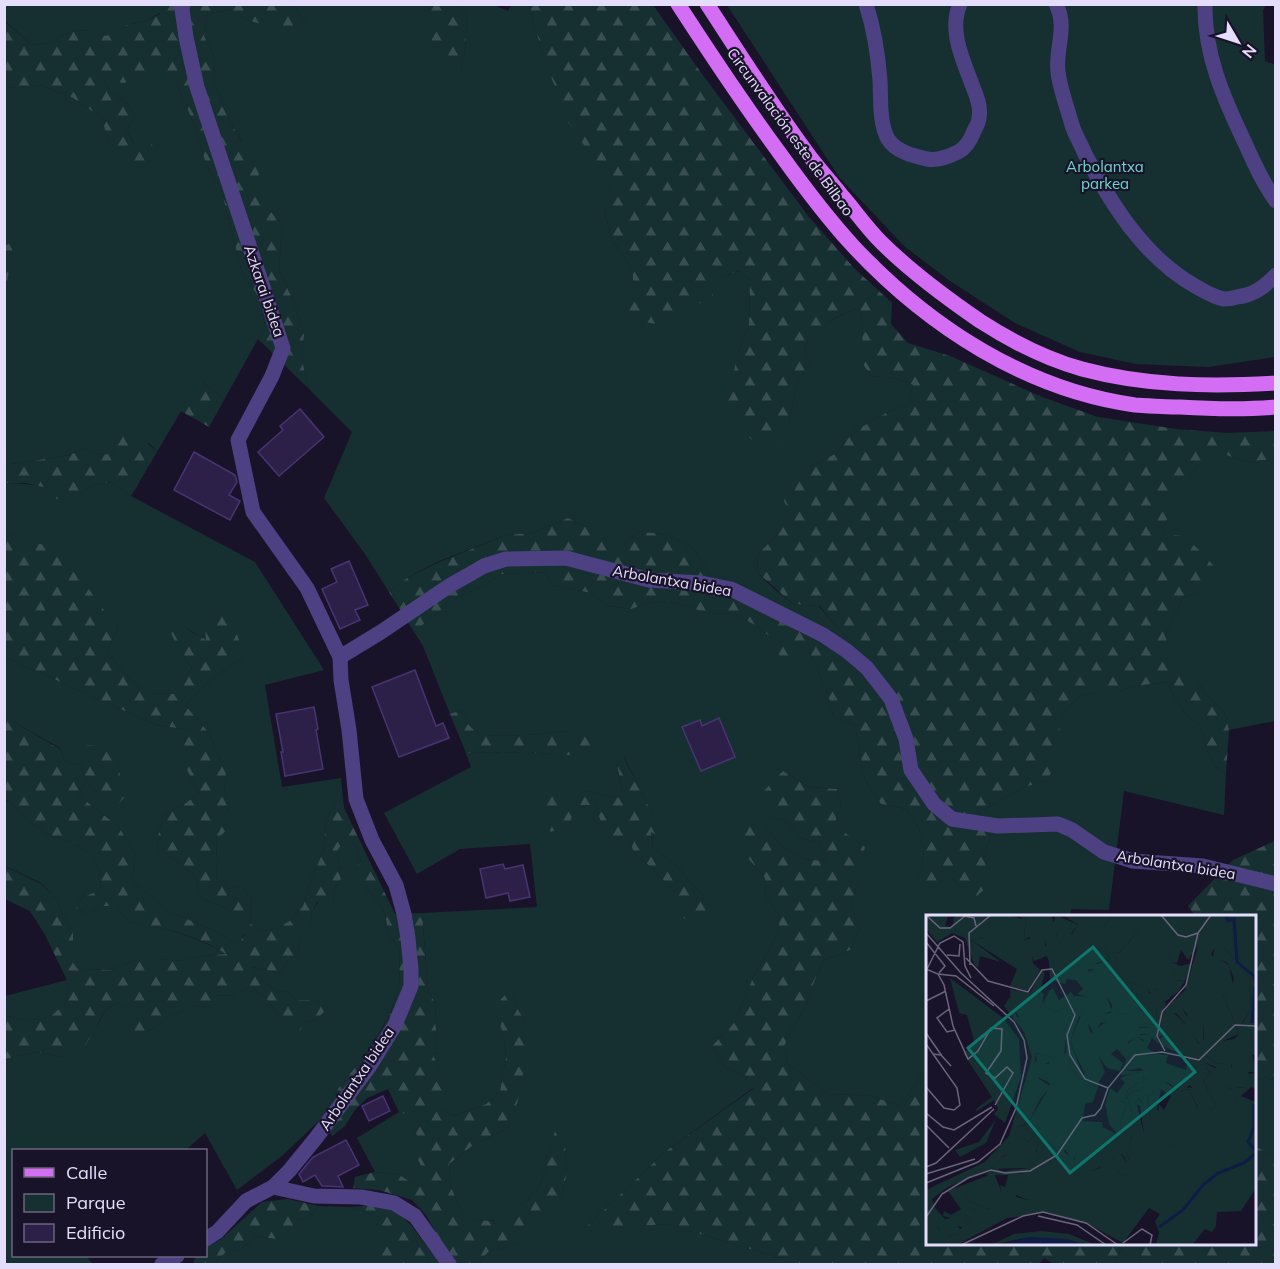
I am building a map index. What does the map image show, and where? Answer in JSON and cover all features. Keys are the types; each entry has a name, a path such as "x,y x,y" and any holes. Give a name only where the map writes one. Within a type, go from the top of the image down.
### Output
{"main road":[{"name":"Circunvalación este de Bilbao","path":"678,4 792,171 854,246 877,271 906,296 974,346 1048,383 1134,405 1212,409 1275,407"},
{"name":"Circunvalación este de Bilbao","path":"707,4 811,158 879,240 921,278 1006,338 1081,369 1118,377 1158,383 1227,386 1275,382"}],"street":[{"name":"Azkarai bidea","path":"183,4 186,37 197,87 284,348 238,440 253,512 306,588 340,657"},
{"path":"866,4 873,28 880,82 881,116 888,139 898,149 930,160 943,159 960,151 971,139 979,119 979,103 960,52 955,28 956,12 960,4"},
{"path":"1056,4 1060,12 1062,31 1058,51 1058,70 1073,128 1099,181 1133,231 1182,279 1210,295 1226,299 1248,296 1264,287 1275,275"},
{"path":"1205,4 1207,41 1215,72 1256,168 1275,201"},
{"name":"Arbolantxa bidea","path":"207,1238 217,1232 246,1201 273,1187 316,1138 369,1067 395,1025 411,986 408,938 396,885 372,840 356,800 340,657 484,566 506,559 566,558 649,580 700,583 731,589 823,635 867,668 891,699 906,739 911,770 934,804 952,819 998,825 1058,824 1072,830 1104,852 1133,861 1203,866 1275,884"},
{"path":"273,1187 315,1196 361,1197 394,1203 415,1216 448,1264"}],"green space":[{"path":"4,5 160,5 160,13 146,21 127,25 106,37 86,30 68,32 50,43 32,45 5,21"},
{"path":"160,5 292,5 308,25 281,29 250,21 230,10 208,13 204,36 214,56 215,84 227,116 257,167 267,208 282,223 279,271 294,302 304,335 302,359 308,388 258,339 266,330 258,296 242,273 221,189 206,164 195,126 178,88 165,71 123,83 102,78 111,92 128,104 135,116 127,130 133,143 151,144 164,156 149,171 133,173 109,146 102,118 73,98 40,85 5,88 4,21 32,45 50,43 68,32 86,30 106,36 127,25 146,21 160,14"},
{"path":"292,5 428,5 429,12 461,73 467,16 460,5 494,5 508,11 511,5 529,5 542,52 611,185 604,211 612,240 633,269 633,295 685,310 713,297 711,279 739,271 750,280 749,324 737,356 789,423 797,382 810,363 804,345 821,326 860,308 863,327 862,361 871,376 895,378 913,385 910,403 886,413 853,432 837,453 809,467 784,501 792,515 780,532 758,554 757,572 793,604 819,606 855,645 851,662 751,606 724,596 694,549 668,535 638,531 624,545 601,541 584,526 568,518 533,533 506,535 437,562 407,578 389,592 365,554 324,498 352,432 308,388 302,359 304,335 294,302 279,271 282,223 267,208 242,141 227,116 215,84 214,56 204,36 208,13 230,10 250,21 308,25"},
{"path":"428,5 460,5 467,16 461,73 445,64 432,45"},
{"path":"529,5 653,5 809,217 854,268 892,303 891,324 908,343 950,356 1042,397 1098,417 1176,429 1227,433 1275,431 1275,464 1266,460 1245,462 1224,454 1214,465 1198,464 1177,497 1162,533 1182,536 1213,565 1205,589 1183,598 1165,636 1176,665 1197,681 1208,697 1225,713 1229,730 1226,773 1218,770 1208,753 1200,726 1182,710 1167,682 1078,697 1062,713 1058,758 1047,781 1024,787 980,812 991,839 983,854 987,869 985,889 972,900 951,877 933,888 917,883 924,852 919,828 906,809 881,804 865,779 855,725 833,716 828,694 809,651 782,661 772,638 755,625 734,614 706,613 678,603 663,602 649,603 631,609 608,606 591,593 552,585 545,572 500,574 483,586 456,598 414,632 389,592 407,578 437,563 506,535 533,533 568,518 584,526 601,540 624,545 638,531 668,535 694,549 724,596 751,606 851,662 855,645 820,606 793,604 757,572 758,554 780,532 791,515 784,501 786,485 809,467 837,453 853,432 886,413 910,403 913,385 895,378 871,376 861,361 863,327 860,308 842,314 829,322 804,345 810,363 797,382 789,422 777,447 759,447 726,411 737,356 749,324 750,280 739,271 712,279 713,297 657,324 638,321 625,313 633,295 633,269 612,240 604,210 611,185 567,120 542,52"},
{"name":"Arbolantxa parkea","path":"727,5 1266,5 1263,10 1265,61 1276,65 1275,357 1208,367 1136,364 1080,352 1015,323 950,281 904,246 839,177"},
{"path":"165,70 178,88 195,126 206,164 221,189 242,273 258,296 266,330 258,339 224,400 203,382 181,411 157,452 149,443 116,453 100,455 84,448 70,455 5,465 4,292 15,241 5,246 5,88 40,85 73,98 102,118 109,146 134,144 127,130 135,116 128,104 111,92 102,78 147,78"},
{"path":"15,240 5,292 5,246"},
{"path":"203,382 224,400 209,427 181,411 170,413 184,394"},
{"path":"125,429 142,439 157,452 131,496 111,482 92,485 76,497 56,499 47,488 26,483 5,483 5,465 70,455 84,448 100,455 116,453 115,440"},
{"path":"1224,454 1245,462 1266,460 1275,464 1275,721 1229,730 1225,713 1208,697 1197,681 1175,665 1165,636 1183,598 1205,589 1162,533 1181,489 1198,464"},
{"path":"111,482 131,496 255,562 324,670 265,685 282,787 341,778 343,798 335,804 326,821 323,852 303,906 291,920 278,928 263,931 251,924 252,898 241,886 228,889 216,878 216,840 228,812 224,790 226,772 209,733 185,705 209,681 244,656 204,639 182,624 180,651 192,668 176,694 146,693 128,677 107,652 118,627 60,551 5,533 5,483 41,487 76,497 92,485"},
{"path":"5,533 60,550 118,627 107,652 128,677 146,693 175,694 192,668 169,629 182,624 206,640 205,625 221,614 237,634 244,656 209,681 185,705 209,733 226,772 224,790 228,829 216,840 216,878 228,889 241,886 252,898 251,924 263,931 278,928 291,920 303,906 323,852 326,821 335,804 343,798 344,808 395,914 422,913 428,989 436,1005 437,1037 434,1057 447,1090 441,1109 453,1116 486,1104 500,1091 506,1058 504,1037 497,1015 501,999 511,989 515,1005 525,1021 529,1043 518,1100 509,1127 472,1146 449,1164 450,1185 462,1212 472,1220 498,1221 527,1200 540,1186 555,1131 565,1146 567,1173 561,1197 547,1218 517,1244 488,1252 478,1264 456,1264 444,1248 426,1215 412,1200 379,1190 353,1188 355,1177 375,1172 398,1174 415,1185 427,1178 417,1158 417,1136 409,1115 399,1112 388,1089 367,1098 354,1111 345,1126 332,1136 321,1119 338,1089 368,1051 389,1017 399,990 400,949 389,935 385,914 375,897 363,886 353,871 361,862 355,843 344,841 337,851 341,879 335,887 333,902 317,902 312,912 310,927 300,934 298,953 280,973 252,967 258,977 275,990 287,992 298,1000 315,1000 328,1007 317,1020 303,1022 298,1037 278,1034 279,1015 265,997 249,987 233,995 214,996 208,1007 193,1005 166,1018 146,1034 132,1030 130,1011 119,1003 106,1009 85,1046 63,1057 37,1052 5,1059 5,1015 28,1020 46,1018 69,998 67,980 44,933 30,911 5,899 4,866 41,884 56,899 73,931 73,946 67,956 78,969 111,970 140,959 183,961 226,954 192,937 130,922 116,906 100,906 87,914 76,908 81,898 101,887 94,857 75,843 48,835 26,819 5,799 5,717 60,749 65,761 76,765 83,761 87,745 103,746 118,762 127,795 117,805 99,795 87,781 77,794 119,827 135,854 132,882 148,893 165,910 211,929 238,945 245,934 228,909 201,898 195,876 172,857 160,856 157,840 163,815 199,793 186,768 182,750 190,730 156,725 5,657"},
{"path":"545,572 552,585 591,593 608,606 631,609 649,603 663,602 678,603 706,613 734,614 755,625 772,638 809,651 828,694 833,716 855,725 865,779 881,804 906,809 919,828 924,852 917,883 951,877 961,890 987,869 983,854 991,839 980,812 1024,787 1047,781 1062,713 1078,697 1097,692 1116,692 1135,686 1167,682 1182,710 1200,726 1208,753 1218,770 1226,773 1224,815 1124,791 1109,910 1071,909 1070,915 926,915 926,1069 900,1106 871,1096 828,1094 788,1064 784,1047 793,1026 805,1009 824,960 850,950 859,930 851,904 858,880 834,825 841,806 837,789 809,787 783,771 771,816 786,821 801,838 821,843 825,861 803,859 783,847 764,826 746,856 765,878 766,896 778,914 779,931 752,980 734,1023 712,1046 725,1067 743,1076 753,1088 666,1151 584,1229 667,1224 783,1259 791,1264 478,1264 488,1252 517,1244 561,1197 567,1173 565,1146 555,1132 540,1186 527,1200 499,1221 471,1220 462,1212 450,1185 449,1164 472,1146 509,1127 525,1021 515,1005 511,990 497,1015 504,1037 506,1058 500,1091 486,1104 453,1116 441,1109 442,1074 434,1057 437,1037 436,1005 428,989 422,913 537,907 530,844 460,849 417,874 384,813 471,767 466,753 530,752 556,755 567,731 529,735 480,736 466,722 462,710 450,714 423,646 414,632 456,598 483,586 500,574","holes":["624,757 664,838 651,831 653,848 678,867 690,883 708,899 674,891 634,853 630,841 601,822 595,805 576,805 551,795 589,791 615,798 623,796 617,763"]},
{"path":"5,657 156,725 190,730 186,768 199,793 163,815 157,840 160,855 172,857 195,876 201,898 228,909 245,933 238,945 211,929 165,910 148,893 132,882 135,854 119,827 77,794 87,781 99,795 120,775 118,762 83,761 76,765 65,761 60,748 5,717"},
{"path":"462,710 466,722 480,736 529,735 567,731 597,735 596,748 576,755 530,752 466,753 450,714"},
{"path":"623,756 665,839 651,832 653,848 678,867 690,883 708,899 712,919 698,926 680,916 674,891 634,853 630,841 610,836 601,822 595,805 576,805 570,822 551,832 544,820 538,806 551,795 589,791 615,798 623,796 617,763"},
{"path":"783,771 809,787 837,789 841,806 834,825 865,847 851,904 859,930 850,950 824,960 805,1009 793,1026 784,1047 788,1064 828,1094 871,1096 900,1106 926,1069 926,1245 1123,1245 1113,1264 1054,1264 1044,1258 1039,1264 791,1264 783,1259 667,1224 583,1230 666,1151 753,1089 743,1076 725,1067 712,1046 734,1023 752,980 779,931 778,914 766,896 765,878 746,856 735,833 747,816 764,826 783,847 803,859 825,861 821,843 801,838 786,821 771,816 760,795"},
{"path":"4,799 48,835 75,843 94,857 101,887 81,898 76,908 87,914 100,906 116,906 130,922 180,933 227,954 183,961 140,959 111,970 78,969 66,956 73,946 73,931 56,899 41,883 5,866"},
{"path":"344,840 355,843 361,862 363,886 375,897 385,914 389,935 400,949 399,990 389,1016 368,1051 338,1089 321,1119 283,1155 237,1190 205,1133 187,1149 12,1149 12,1257 87,1257 93,1264 5,1264 5,1059 37,1052 63,1057 98,1024 106,1009 119,1003 130,1011 146,1034 166,1018 193,1005 208,1007 214,996 233,995 249,987 265,997 279,1015 303,1022 317,1020 328,1007 315,1000 298,1000 287,992 275,990 258,977 252,967 280,973 298,953 300,933 310,927 312,912 318,902 333,902 335,887 341,879 337,851"},
{"path":"1275,841 1275,1081 1266,1077 1256,1081 1256,915 1194,915 1188,906 1233,860"},
{"path":"67,980 69,998 52,1015 28,1020 5,1015 5,996"},
{"path":"1266,1077 1275,1081 1275,1157 1256,1147 1256,1081"},
{"path":"399,1112 409,1114 417,1136 417,1158 428,1178 415,1185 398,1174 375,1172 357,1138"},
{"path":"1256,1147 1275,1157 1275,1264 1138,1264 1144,1245 1256,1245"},
{"path":"288,1199 318,1206 310,1217 295,1220 293,1231 276,1239 256,1236 241,1249 225,1253 214,1264 193,1264 196,1257 207,1257 207,1246 220,1240 262,1202"},
{"path":"377,1205 400,1214 411,1225 417,1243 431,1264 382,1264 382,1218 351,1207"},
{"path":"318,1206 351,1207 382,1218 382,1264 214,1264 225,1253 241,1249 256,1236 276,1239 294,1220 310,1217"},
{"path":"411,1225 440,1264 431,1264 417,1243"},
{"path":"1123,1245 1144,1245 1138,1264 1113,1264"}],"building":[{"path":"300,409 324,437 279,476 258,452 283,430 280,426"},
{"path":"194,452 235,475 237,482 229,495 240,501 230,520 174,490"},
{"path":"349,561 368,605 355,610 360,620 340,629 322,589 337,582 331,569"},
{"path":"415,670 436,726 443,723 449,738 399,757 372,687"},
{"path":"314,707 323,769 285,776 276,714"},
{"path":"719,718 735,757 701,771 682,727 700,720 702,726"},
{"path":"503,864 505,869 523,865 530,897 510,901 508,893 486,898 480,869"},
{"path":"383,1096 390,1111 369,1121 362,1106"},
{"path":"346,1140 359,1165 338,1176 343,1187 322,1186 315,1175 303,1182 299,1174 313,1157"}]}
